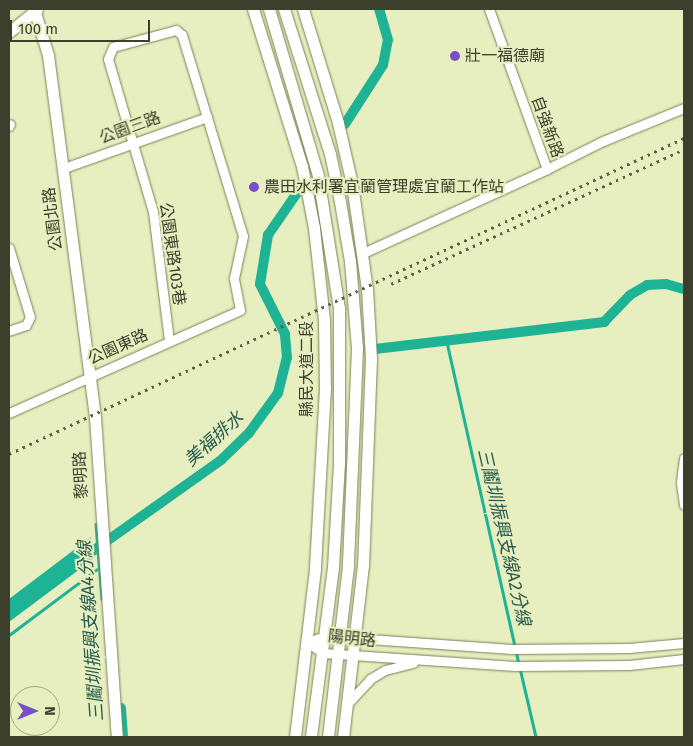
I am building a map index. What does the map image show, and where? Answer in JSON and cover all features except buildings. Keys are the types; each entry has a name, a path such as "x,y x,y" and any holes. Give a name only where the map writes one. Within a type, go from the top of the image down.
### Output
{"street":[{"path":"9,32 35,9"},
{"name":"公園北路","path":"35,9 48,55 64,168 95,426"},
{"name":"縣民大道二段","path":"253,9 293,136 314,228 324,320 324,427 307,642 295,737"},
{"name":"縣民大道二段","path":"269,9 314,160 332,251 341,369 339,463 326,636 311,737"},
{"path":"284,9 309,84 340,202 356,339 352,500 341,638 328,737"},
{"path":"302,9 312,38 350,175 363,253 371,359 371,422 363,565 343,737"},
{"name":"自強新路","path":"490,9 547,170 603,141 684,108"},
{"name":"公園東路103巷","path":"169,340 153,212 108,59 113,47 176,30 182,35 207,117"},
{"path":"309,84 312,38"},
{"name":"公園三路","path":"64,168 207,117"},
{"name":"公園東路","path":"9,413 169,340 240,310 234,278 243,236 207,117"},
{"path":"293,136 314,160"},
{"path":"363,253 547,170"},
{"path":"9,248 30,317 26,325 9,331"},
{"name":"黎明路","path":"95,426 116,737"},
{"path":"684,458 681,483 684,505"},
{"name":"陽明路","path":"307,642 326,636 512,649 629,648 684,643"},
{"name":"陽明路","path":"307,642 323,653 436,662 582,665 684,659"},
{"path":"348,703 370,679 385,670 418,662 436,662"}],"water":[{"path":"91,537 92,560 9,622 9,599"}],"waterway":[{"path":"345,124 383,65 388,40 379,9"},
{"name":"美福排水","path":"80,560 221,460 249,433 278,393 287,358 285,334 260,284 268,235 299,190"},
{"path":"375,349 604,322 630,295 647,285 666,284 684,289"},
{"name":"三鬮圳振興支線A2分線","path":"447,342 519,663"},
{"name":"三鬮圳振興支線A4分線","path":"96,524 102,599"},
{"path":"9,635 96,570"},
{"name":"三鬮圳振興支線A2分線","path":"520,668 536,737"},
{"path":"121,708 123,737"}],"railway":[{"path":"9,454 684,138"},
{"path":"391,284 684,149"}],"place":[{"name":"壯一福德廟","path":"455,56"},
{"name":"農田水利署宜蘭管理處宜蘭工作站","path":"254,187"}]}
